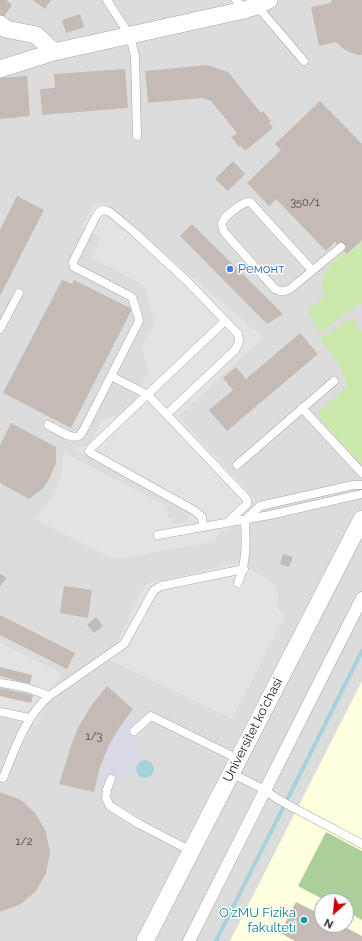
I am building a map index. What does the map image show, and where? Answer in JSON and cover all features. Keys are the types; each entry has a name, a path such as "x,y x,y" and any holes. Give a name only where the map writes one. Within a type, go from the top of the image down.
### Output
{"street":[{"path":"0,69 54,52 130,36 252,4"},
{"path":"0,24 6,29 36,35 54,52"},
{"name":"Universitet ko'chasi","path":"145,941 362,519"},
{"path":"189,941 362,598"}],"lane":[{"path":"107,0 130,36 135,56 137,136"},
{"path":"252,4 304,61"},
{"path":"312,270 250,202 243,203 224,218 222,223 224,232 279,291 286,291 290,289 341,247"},
{"path":"48,425 67,435 74,437 79,436 83,431 137,325 138,316 132,297 74,267 73,262 96,216 100,211 104,210 110,212 134,232 187,281 238,334 240,339 235,350 167,414"},
{"path":"0,329 19,293"},
{"path":"203,526 202,517 200,514 90,453 90,449 226,321"},
{"path":"111,376 148,395 247,500 247,504 228,522"},
{"path":"237,465 334,381"},
{"path":"302,408 362,473"},
{"path":"245,520 260,506 353,485 362,485"},
{"path":"158,535 203,526 245,520 362,494"},
{"path":"238,584 244,569 247,549 245,520"},
{"path":"3,778 29,718 40,704 49,696 124,644 151,594 157,588 244,569"},
{"path":"0,683 13,684 34,689 49,696"},
{"path":"0,712 29,718"},
{"path":"134,731 151,716 235,766 265,790 289,806 362,844"},
{"path":"111,779 107,789 106,798 110,806 191,852"}],"shaded area":[{"path":"0,0 362,0 362,941 0,941"},
{"path":"105,203 263,337 179,416 256,500 230,529 221,530 214,542 121,558 111,558 35,519 52,496 60,482 63,452 167,506 168,517 175,523 186,521 191,513 75,450 89,445 102,420 130,410 148,372 141,347 155,324 144,285 92,258 102,238 82,228 94,204"},
{"path":"237,563 268,579 274,585 279,596 276,606 285,617 232,719 110,660 138,597 146,584"},
{"path":"0,643 61,673 36,725 11,720 0,716"},
{"path":"362,681 362,941 230,941"},
{"path":"128,716 138,746 146,757 142,757 135,762 133,770 134,776 120,777 96,783 108,747"}],"green space":[{"path":"362,241 362,302 320,333 307,310 325,296 322,283 326,271 343,252 347,256"},
{"path":"352,318 362,333 362,466 318,416 319,411 322,408 347,387 341,368 320,338"},
{"path":"326,832 362,851 362,920 354,916 354,893 314,893 314,895 298,886"}],"water":[{"path":"145,760 151,763 154,769 151,775 145,778 139,775 136,769 139,763"}],"building":[{"path":"0,0 6,0 12,5 1,21 0,20"},
{"path":"33,0 51,0 45,9"},
{"path":"332,0 362,0 362,55 357,55 345,50 336,42 319,46 311,7 330,3"},
{"path":"80,14 84,27 66,33 62,20"},
{"path":"207,65 228,72 261,113 263,111 271,121 269,123 273,128 245,151 241,146 239,147 231,137 237,133 211,101 202,98 148,103 145,71"},
{"path":"125,69 128,108 42,115 40,89 55,88 54,74"},
{"path":"27,76 30,116 0,119 0,78"},
{"path":"320,101 362,144 362,240 347,254 335,242 326,251 276,199 269,206 247,183 281,150 275,144"},
{"path":"233,161 245,174 228,191 215,179"},
{"path":"17,196 44,210 0,296 0,230"},
{"path":"192,224 283,314 267,324 180,236"},
{"path":"62,280 72,284 74,280 132,309 71,428 3,393"},
{"path":"300,333 318,354 227,431 209,410 233,390 223,378 236,367 246,379"},
{"path":"11,423 56,447 56,463 48,481 43,488 29,499 0,483 0,445"},
{"path":"283,554 293,557 289,567 280,564"},
{"path":"0,574 7,578 0,586"},
{"path":"64,586 92,590 88,618 60,613"},
{"path":"0,615 75,653 67,669 0,635"},
{"path":"96,617 103,626 94,633 87,625"},
{"path":"0,667 32,675 30,684 0,676"},
{"path":"107,686 133,709 119,728 108,747 99,770 94,792 59,784 78,728 91,706"},
{"path":"0,688 33,695 31,703 0,696"},
{"path":"0,792 21,800 36,814 46,832 50,853 46,873 36,891 21,904 0,912"},
{"name":"O'zMU Fizika fakulteti","path":"296,902 314,911 314,933 354,932 362,936 362,941 295,941 280,933"}],"waterway":[{"path":"216,941 362,651"}],"place":[{"name":"Ремонт","path":"230,269"},
{"name":"O'zMU Fizika fakulteti","path":"304,920"}]}
